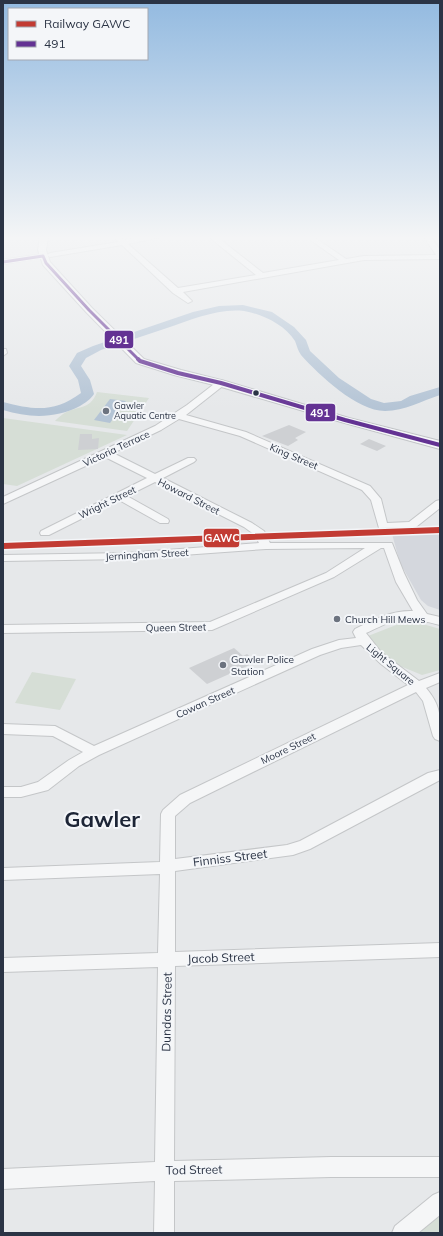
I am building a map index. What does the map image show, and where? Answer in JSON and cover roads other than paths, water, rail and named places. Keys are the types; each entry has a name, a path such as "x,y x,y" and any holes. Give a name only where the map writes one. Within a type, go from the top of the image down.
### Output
{"main road":[{"path":"76,295 140,361 157,367 221,383 345,420 440,445"}],"street":[{"path":"180,295 188,301"},
{"name":"Victoria Terrace","path":"3,501 143,436 179,416 203,399 221,383"},
{"name":"King Street","path":"179,416 243,434 366,488 376,499 383,526 412,525 440,503"},
{"name":"Howard Street","path":"105,453 248,525 260,533 266,546"},
{"name":"Wright Street","path":"45,533 191,460"},
{"path":"119,496 164,521"},
{"path":"383,545 415,606 423,616"},
{"name":"Jerningham Street","path":"3,558 127,556 266,546 383,545"},
{"name":"Queen Street","path":"3,629 212,626 330,575 383,545"},
{"name":"Light Square","path":"437,678 418,686 400,673 361,637 397,615 423,616 440,621"},
{"name":"Cowan Street","path":"3,792 21,792 43,786 74,763 94,752 316,652 361,637"},
{"name":"Moore Street","path":"391,698 402,690 407,683 400,673"},
{"path":"429,700 437,678"},
{"path":"418,686 429,700 440,736"},
{"name":"Moore Street","path":"185,799 418,686"},
{"path":"3,729 55,731 94,752"},
{"name":"Finniss Street","path":"3,874 154,869 167,866 288,851 305,845 433,777 440,775"},
{"name":"Dundas Street","path":"164,1233 168,959 168,814 185,799"},
{"name":"Jacob Street","path":"3,965 440,950"},
{"name":"Tod Street","path":"384,1166 440,1158"},
{"name":"Tod Street","path":"3,1179 164,1170 384,1166 440,1167"},
{"path":"402,1233 440,1202"}],"water":[{"path":"110,399 126,401 110,423 94,420"}],"waterway":[{"path":"3,406 15,410 37,413 68,407 88,394 84,380 75,366 81,356 97,348 197,314 219,309 243,308 268,314 290,329 300,340 305,352 335,381 366,402 384,407 404,405 414,399 440,391"}],"rail line":[{"name":"GAWC","path":"3,546 440,530"}],"place":[{"name":"Gawler Aquatic Centre","path":"106,411"},
{"name":"Church Hill Mews","path":"337,619"},
{"name":"Gawler Police Station","path":"223,665"}],"district":[{"name":"Gawler","path":"102,819"}]}
